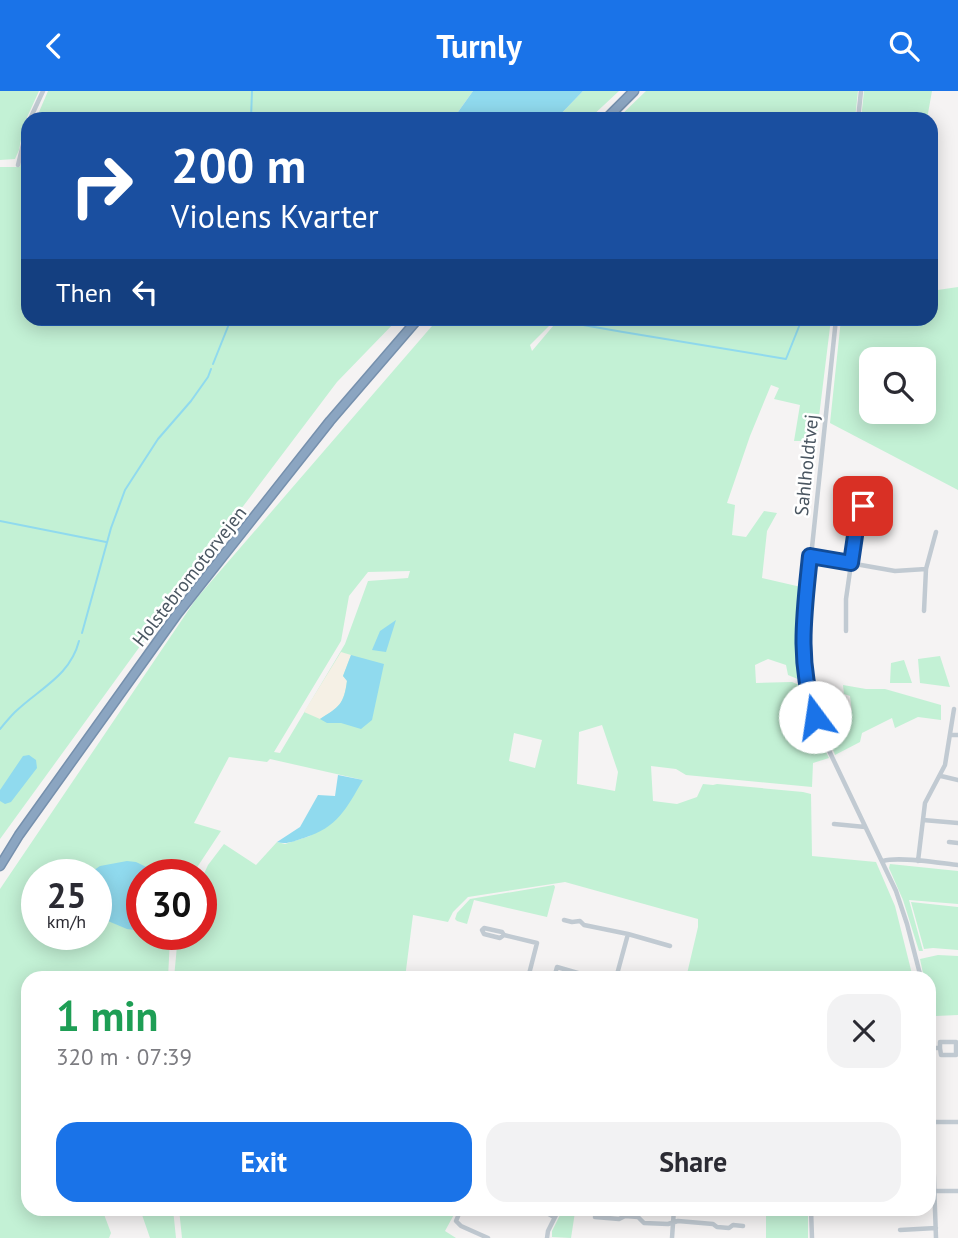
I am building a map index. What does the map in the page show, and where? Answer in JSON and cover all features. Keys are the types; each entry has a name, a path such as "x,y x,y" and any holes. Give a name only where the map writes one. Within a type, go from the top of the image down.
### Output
{"highway":[{"path":"613,112 634,91"},
{"name":"Holstebromotorvejen","path":"0,866 19,835 178,613 330,421 412,326"}],"street":[{"path":"33,112 43,91"},
{"path":"859,112 862,91"},
{"path":"18,165 21,147"},
{"name":"Sahlholdtvej","path":"835,326 810,556 803,658 810,702 823,738 896,891 919,971"},
{"path":"846,631 846,599 857,522 869,489"},
{"path":"924,611 926,569 936,531"},
{"path":"810,556 895,571 926,569"},
{"path":"918,861 925,803 946,765 954,709"},
{"path":"950,735 958,735"},
{"path":"941,776 958,780"},
{"path":"923,820 958,823"},
{"path":"834,824 866,827"},
{"path":"949,842 958,843"},
{"path":"883,861 887,859 958,865"},
{"path":"564,921 580,921 584,925 670,946"},
{"path":"618,971 628,934"},
{"path":"504,935 537,943 530,971"},
{"path":"556,971 557,967 571,971"},
{"path":"940,1042 956,1042 956,1055 941,1055 940,1048 940,1042"},
{"path":"936,1122 958,1122"},
{"path":"936,1191 958,1191"},
{"path":"458,1216 456,1221 461,1226 488,1238"},
{"path":"672,1238 674,1216"},
{"path":"811,1216 812,1238"},
{"path":"935,1216 936,1238"},
{"path":"547,1238 554,1217"},
{"path":"595,1217 638,1217 644,1223 668,1224 678,1221 729,1228 733,1225 743,1226"},
{"path":"900,1230 936,1228"}],"green space":[{"path":"0,91 39,91 29,112 21,112 21,140 15,159 0,160"},
{"path":"48,91 473,91 458,112 39,112"},
{"path":"583,91 619,91 596,112 563,112"},
{"path":"646,91 858,91 856,112 624,112"},
{"path":"864,91 932,91 928,112 862,112"},
{"path":"21,159 21,326 391,326 337,382 210,550 0,839 0,167 20,167"},
{"path":"958,287 958,490 830,423 840,326 938,326 938,290"},
{"path":"432,326 549,326 530,345 532,351 553,326 830,326 816,441 794,441 800,405 774,399 779,388 771,385 727,503 735,505 732,535 746,537 764,511 777,513 767,531 762,578 801,587 796,652 800,680 788,675 786,665 768,659 755,665 756,683 792,682 804,687 814,723 829,758 813,763 812,787 686,775 676,769 651,766 653,801 677,804 697,797 703,784 811,794 812,856 876,862 895,906 911,971 688,971 698,919 565,882 468,897 453,912 448,922 413,915 406,971 175,971 177,950 217,950 217,859 213,859 224,844 256,865 277,842 285,844 310,836 363,780 270,759 267,762 229,757 194,823 221,831 203,859 126,859 126,950 169,950 168,971 21,971 21,1216 105,1216 111,1233 109,1238 0,1238 0,889 196,599","holes":["410,571 408,578 368,581 345,644 280,753 274,752 341,641 349,596 368,572","602,725 618,772 615,791 577,784 579,732","514,733 542,740 535,768 509,761"]},
{"path":"940,656 950,687 920,683 918,659"},
{"path":"904,660 912,683 890,683 891,663"},
{"path":"843,685 885,689 941,705 941,720 918,717 895,728 892,718 862,733 860,742 835,755 832,747 837,741 824,706 852,712 850,696 844,694"},
{"path":"890,864 958,871 958,904 909,900 923,951 919,951 903,900 889,868"},
{"path":"554,885 547,917 474,900 467,924 455,919 470,899"},
{"path":"911,902 958,907 958,950 924,949"},
{"path":"938,955 958,956 958,1015 936,1016 936,971 923,971 920,959"},
{"path":"142,1216 174,1216 176,1238 150,1238"},
{"path":"180,1216 453,1216 445,1231 456,1238 182,1238"},
{"path":"560,1216 574,1216 571,1238 552,1237"},
{"path":"766,1216 808,1216 808,1238 766,1238"}],"sand":[{"path":"341,652 351,655 343,676 347,680 340,704 320,719 304,712"}],"water":[{"path":"473,91 583,91 563,112 458,112"},
{"path":"396,620 386,652 372,650 380,631"},
{"path":"351,655 384,664 372,720 361,729 341,723 327,723 320,719 336,708 342,700 347,681 343,676"},
{"path":"29,755 36,760 37,768 11,802 5,804 0,801 0,790 23,756"},
{"path":"338,775 363,780 340,816 316,834 290,842 277,842 300,827 318,795 335,796"},
{"path":"126,861 126,929 112,923 112,864"}],"waterway":[{"path":"251,112 252,91"},
{"path":"213,364 228,326"},
{"path":"589,326 786,359 799,326"},
{"path":"82,633 111,528 125,490 158,439 191,401 211,369"},
{"path":"0,521 106,542"},
{"path":"0,729 15,712 61,673 75,653 79,641"}],"route":[{"path":"815,717 803,658 810,556 851,563 857,522 863,506"}]}
